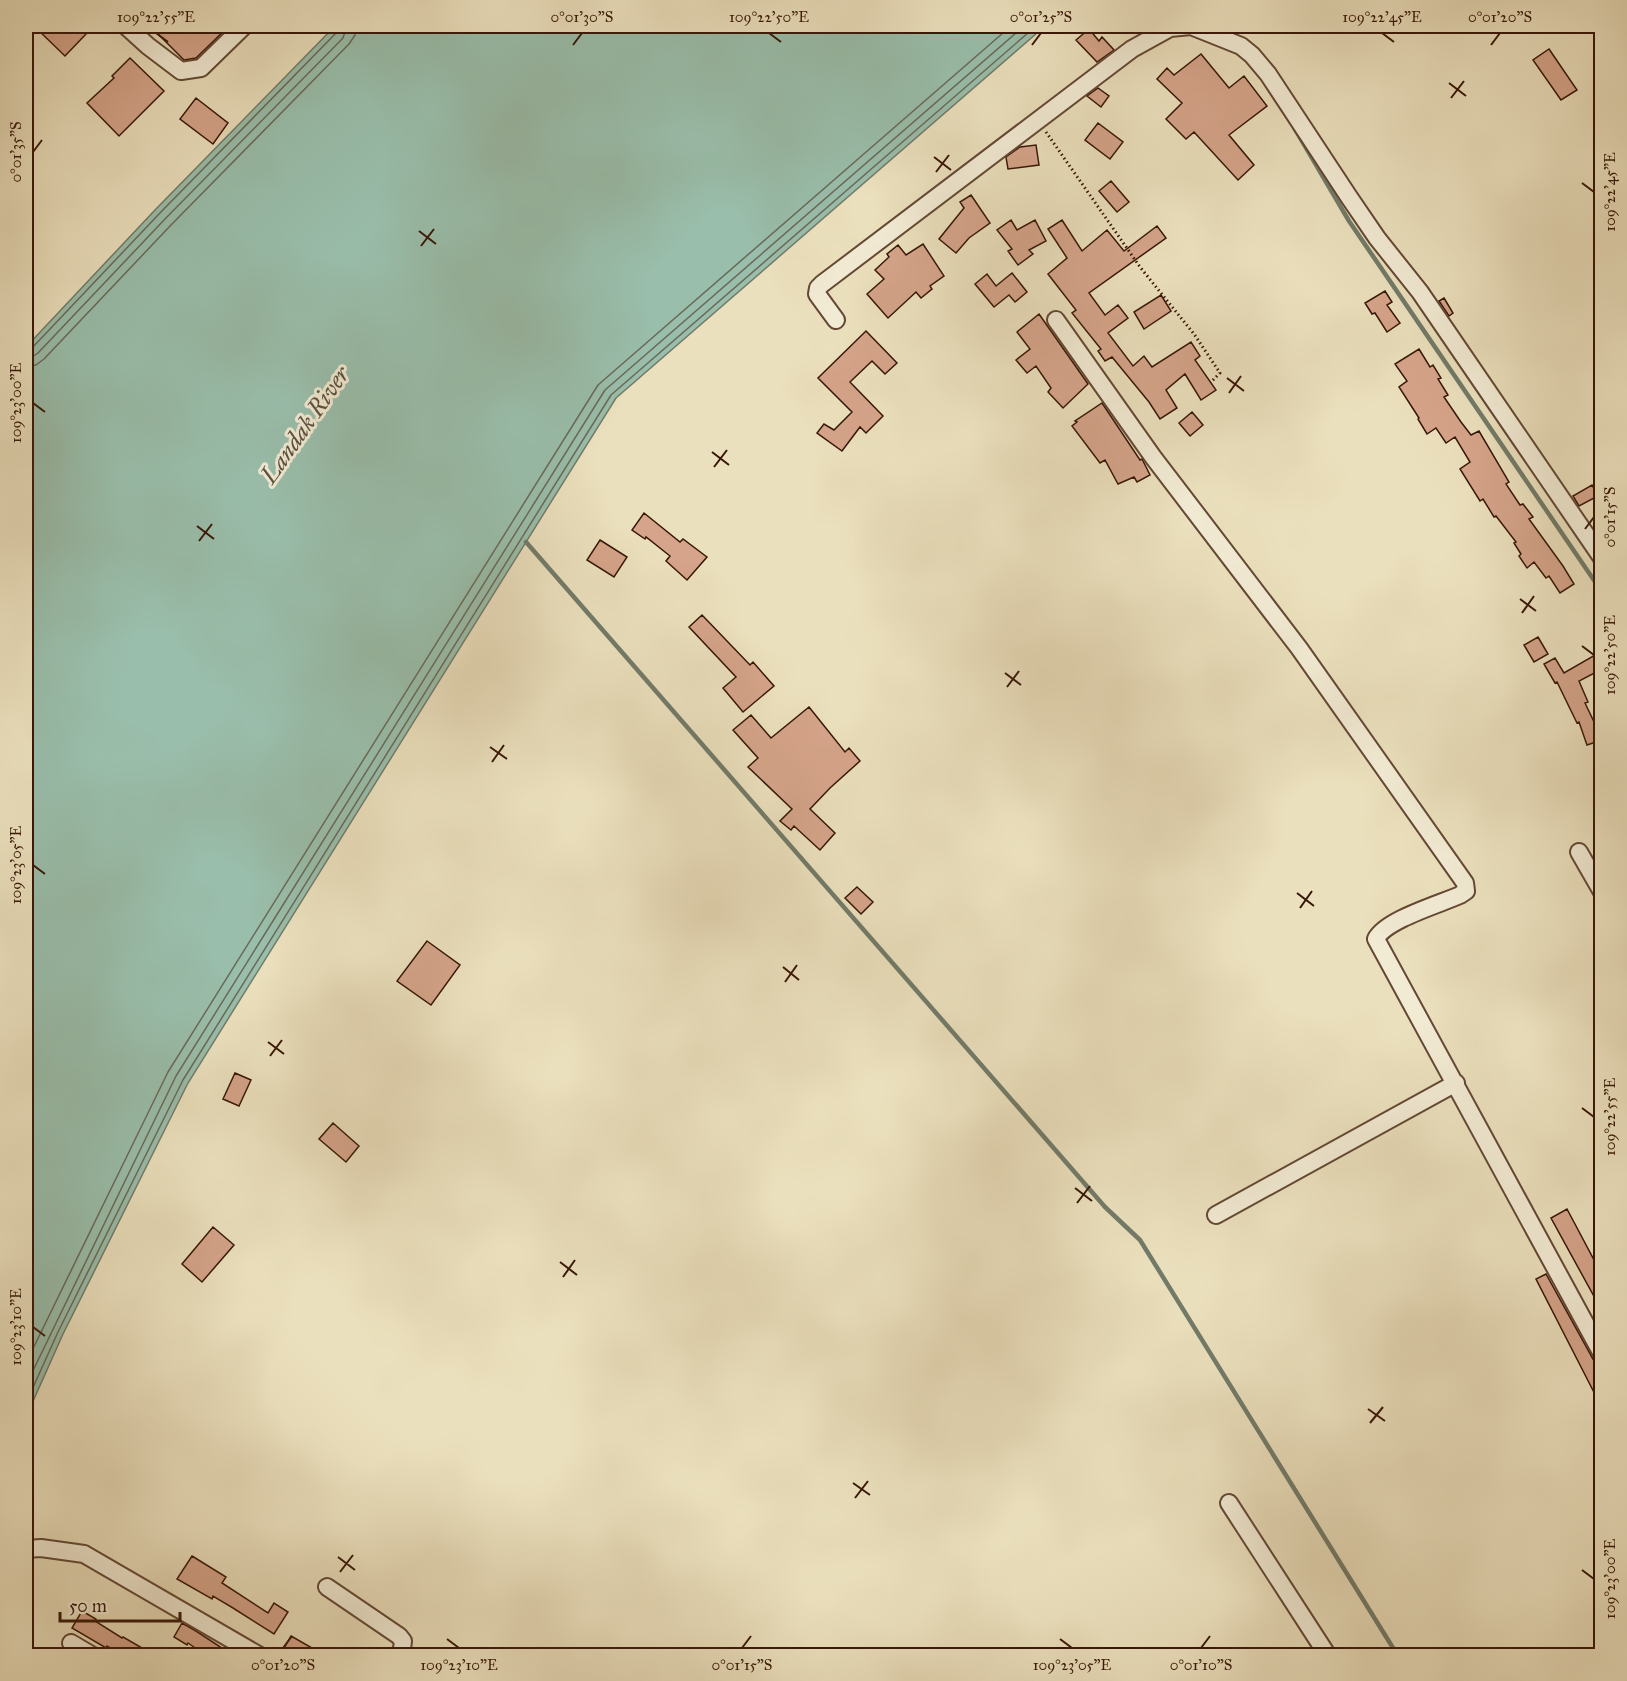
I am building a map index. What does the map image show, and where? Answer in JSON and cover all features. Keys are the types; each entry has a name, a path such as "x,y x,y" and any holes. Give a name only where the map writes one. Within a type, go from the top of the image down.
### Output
{"street":[{"path":"126,26 181,71 201,68 244,26"},
{"path":"837,320 817,294 819,286 1132,50 1170,28 1191,27 1241,46 1268,74 1377,238 1420,292 1602,558"},
{"path":"1056,320 1153,457 1299,648 1465,883 1466,891 1460,895 1392,924 1376,939 1602,1354"},
{"path":"1579,852 1602,892"},
{"path":"1216,1215 1456,1083"},
{"path":"1229,1503 1328,1656"},
{"path":"26,1548 84,1554 260,1656"},
{"path":"327,1587 399,1636 403,1641 398,1656"},
{"path":"71,1643 93,1656"}],"path":[{"path":"1038,121 1140,267 1194,334 1220,373 1211,382"}],"water":[{"name":"Landak River","path":"335,26 1045,26 616,398 188,1083 63,1334 26,1417 26,347 155,210"}],"building":[{"path":"34,26 77,26 86,34 65,56"},
{"path":"150,26 229,26 196,58 184,60"},
{"path":"1089,29 1099,41 1102,37 1114,50 1097,62 1076,40"},
{"path":"1549,49 1577,90 1561,100 1533,60"},
{"path":"1201,54 1229,88 1244,76 1267,106 1229,135 1254,165 1238,180 1194,132 1186,139 1166,119 1182,103 1157,79 1167,68 1174,75"},
{"path":"130,58 164,91 119,136 87,103 114,78 112,76"},
{"path":"1098,88 1109,96 1101,107 1087,96"},
{"path":"196,98 228,123 213,144 180,119"},
{"path":"1098,123 1123,142 1110,159 1085,140"},
{"path":"1036,145 1039,165 1008,169 1006,157 1020,147"},
{"path":"1111,181 1129,202 1117,212 1099,191"},
{"path":"971,195 990,223 969,238 956,253 939,239 964,208 960,202"},
{"path":"1011,220 1017,230 1035,220 1046,241 1029,250 1033,254 1018,265 1008,251 1012,249 997,230"},
{"path":"1062,220 1082,251 1107,230 1124,251 1157,226 1166,238 1089,293 1105,315 1118,305 1128,318 1108,333 1133,366 1144,356 1152,367 1191,342 1200,356 1195,360 1216,390 1201,400 1185,374 1166,390 1177,408 1160,419 1112,357 1105,361 1098,351 1101,349 1072,313 1076,310 1048,274 1067,258 1048,229"},
{"path":"923,244 944,276 930,286 932,289 921,298 916,292 888,318 867,294 884,279 875,270 889,257 887,254 898,245 906,255"},
{"path":"1012,273 1027,292 1015,302 1009,295 994,307 975,284 987,274 996,286"},
{"path":"1385,291 1392,302 1387,305 1400,323 1387,332 1375,313 1372,314 1365,303"},
{"path":"1161,295 1171,311 1144,329 1134,312"},
{"path":"1444,298 1453,313 1449,316 1439,301"},
{"path":"1039,314 1088,384 1063,408 1048,392 1051,388 1036,366 1027,373 1016,360 1030,349 1017,332"},
{"path":"866,331 897,363 885,374 872,361 850,382 883,416 866,433 860,427 842,451 817,433 824,424 834,430 852,412 818,378"},
{"path":"1419,349 1430,367 1433,365 1441,378 1438,379 1448,395 1444,397 1471,435 1479,431 1509,482 1506,484 1520,505 1523,504 1533,517 1529,519 1574,584 1560,593 1549,576 1546,578 1534,562 1527,568 1519,556 1521,554 1514,543 1516,542 1496,516 1494,517 1483,499 1480,501 1460,469 1470,462 1455,437 1446,443 1436,428 1427,434 1399,387 1407,381 1395,364"},
{"path":"1102,403 1140,460 1142,459 1150,475 1137,482 1134,477 1118,484 1105,460 1100,463 1072,426 1077,422 1075,421"},
{"path":"1192,412 1203,425 1190,436 1179,423"},
{"path":"1592,485 1598,496 1579,506 1573,496"},
{"path":"644,513 680,542 683,539 707,557 687,580 666,561 670,556 646,537 645,539 632,530"},
{"path":"600,540 627,557 614,577 587,560"},
{"path":"702,615 750,665 753,662 774,686 743,712 723,688 736,677 689,627"},
{"path":"1538,637 1548,654 1534,662 1524,645"},
{"path":"1602,651 1602,669 1579,681 1588,702 1585,703 1596,726 1602,724 1602,740 1587,745 1579,722 1577,723 1557,682 1555,683 1544,664 1555,658 1564,673"},
{"path":"809,707 845,752 849,748 860,761 810,809 835,833 820,850 794,826 791,830 780,821 792,809 748,767 758,758 733,730 751,715 771,738"},
{"path":"857,887 873,902 861,914 845,898"},
{"path":"427,941 460,965 431,1005 397,981"},
{"path":"235,1073 251,1080 239,1106 223,1099"},
{"path":"333,1123 359,1146 346,1162 319,1139"},
{"path":"1567,1209 1602,1275 1602,1311 1551,1218"},
{"path":"213,1227 234,1245 202,1282 182,1264"},
{"path":"1546,1274 1602,1371 1602,1408 1536,1279"},
{"path":"192,1556 226,1577 222,1583 268,1613 274,1603 288,1612 274,1634 213,1596 212,1599 177,1579"},
{"path":"82,1611 122,1638 156,1656 124,1656 72,1628"},
{"path":"182,1623 234,1656 207,1656 174,1637"},
{"path":"291,1636 326,1656 293,1656 283,1650"}],"waterway":[{"path":"1295,129 1349,221 1602,592"},
{"path":"526,542 1105,1207 1140,1240 1398,1656"}]}
